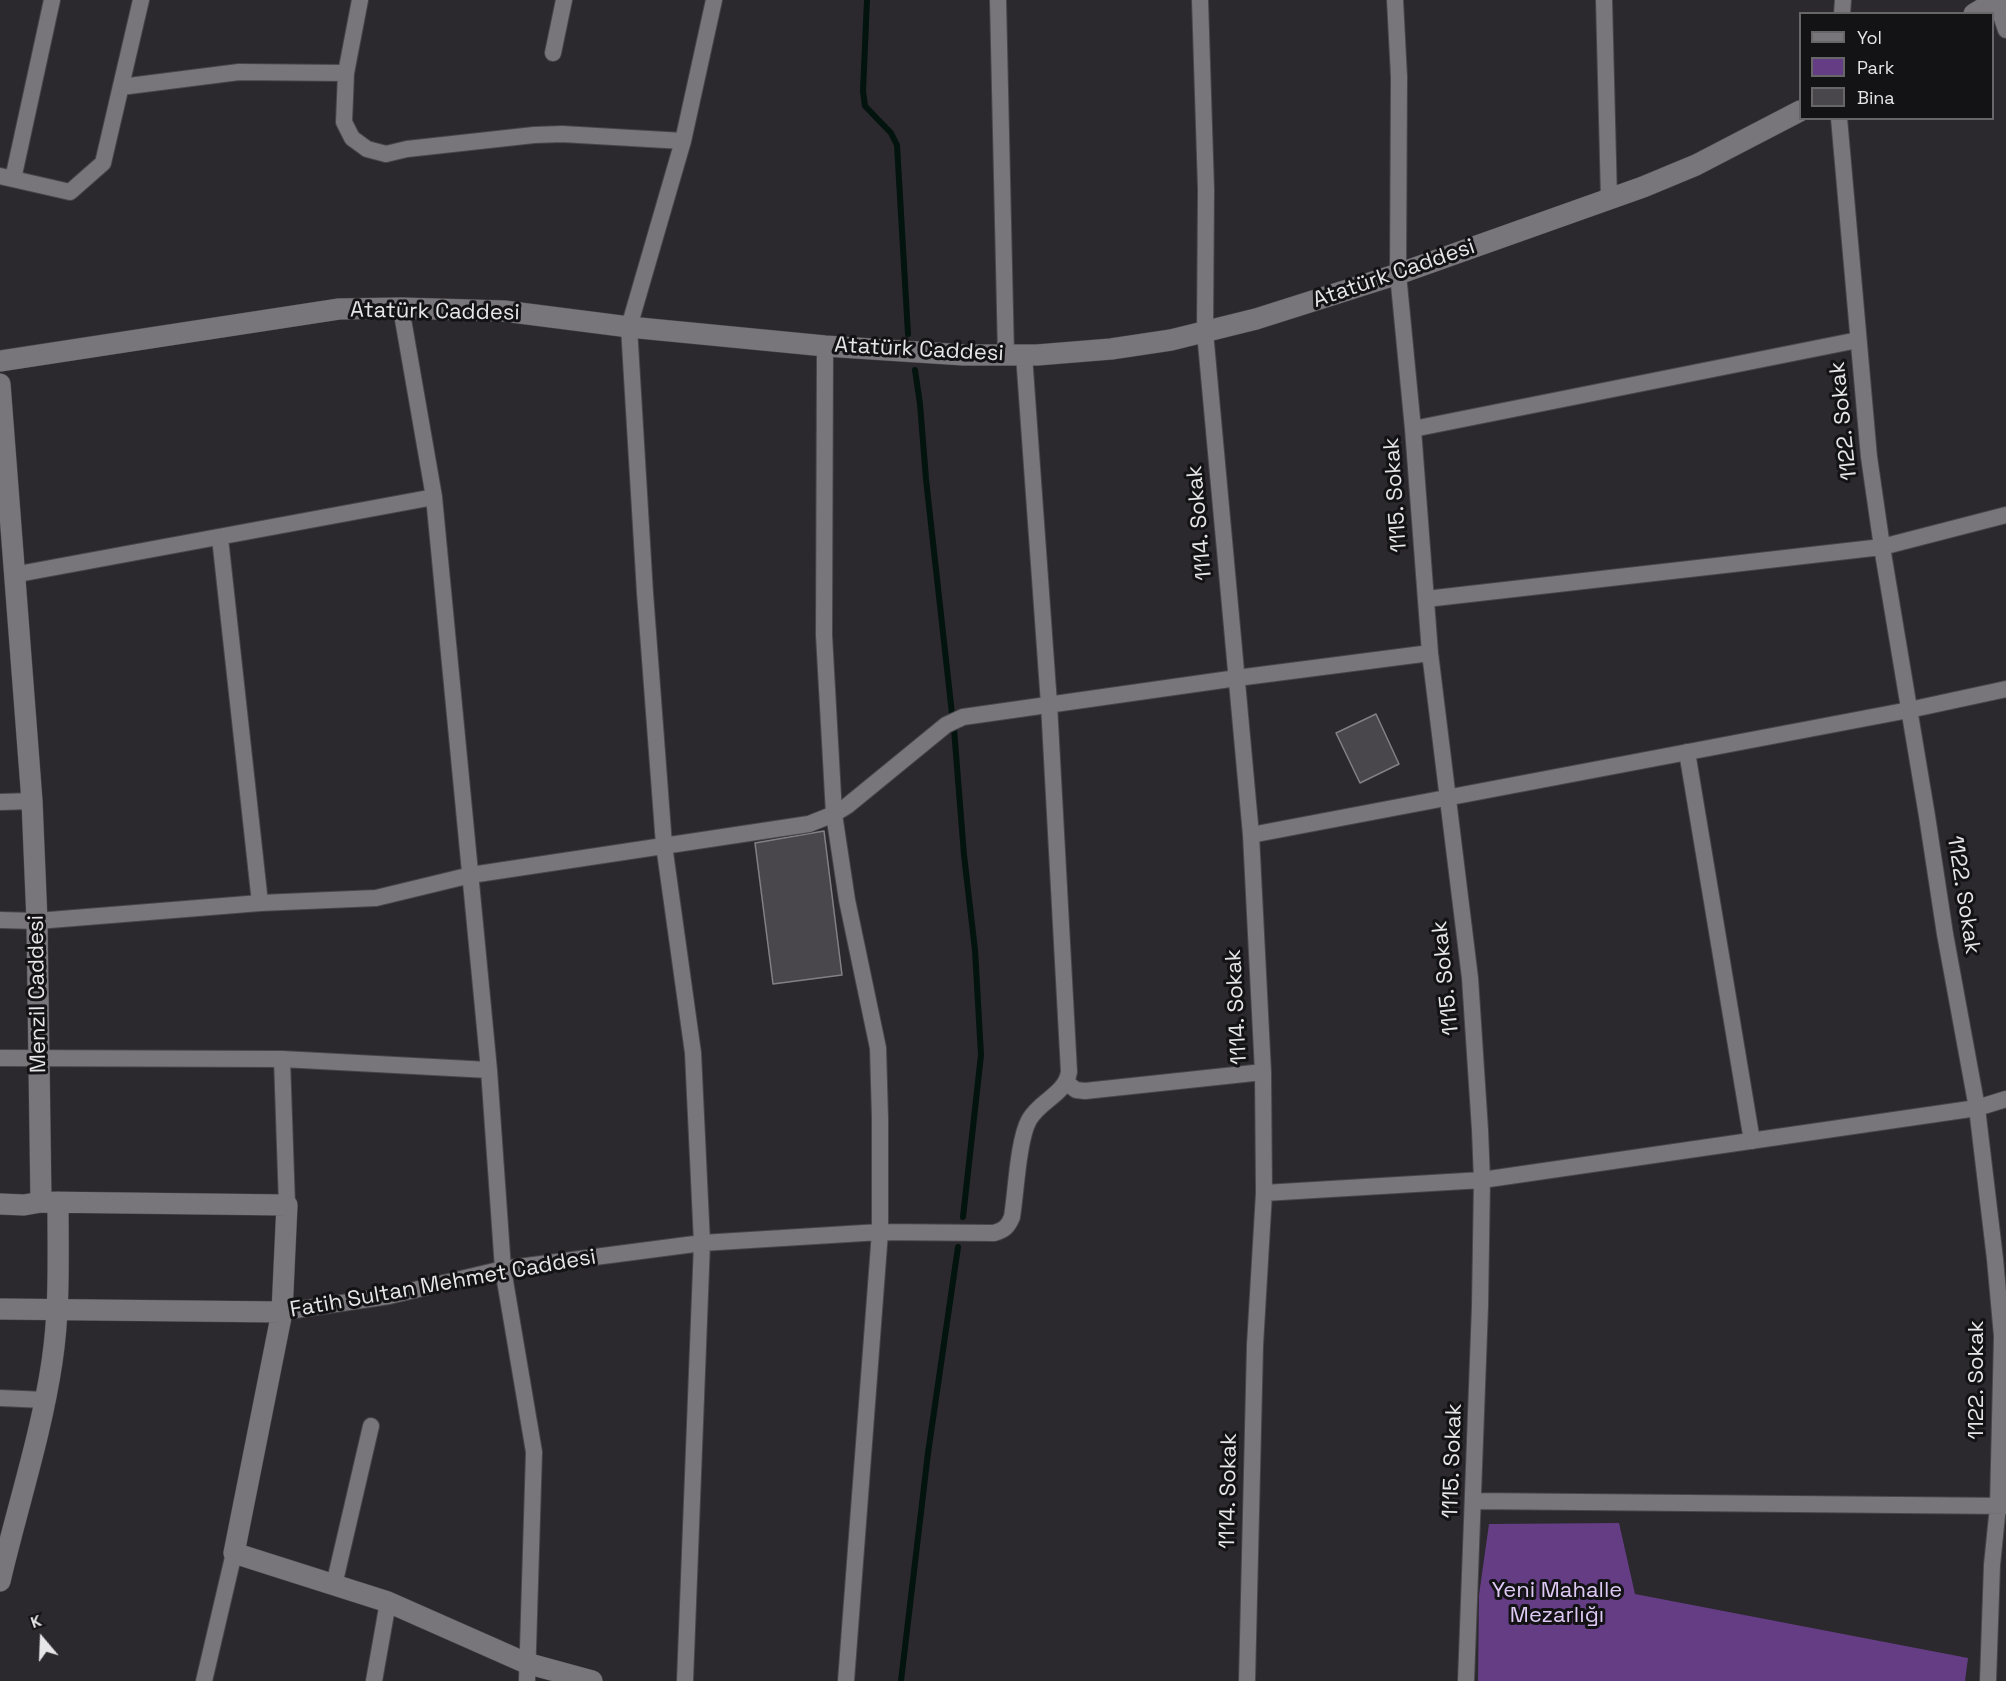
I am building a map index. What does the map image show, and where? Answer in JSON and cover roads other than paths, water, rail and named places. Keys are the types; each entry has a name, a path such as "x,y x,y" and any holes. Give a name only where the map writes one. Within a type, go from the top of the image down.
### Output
{"street":[{"path":"52,0 7,178 70,192 103,163 141,0"},
{"path":"360,0 346,73 344,122 352,138 367,149 386,154 418,148 561,134 683,141"},
{"path":"553,53 564,0"},
{"path":"685,1681 702,1243 693,1053 664,845 645,593 629,327 683,141 714,0"},
{"path":"998,0 1015,355 1049,704 1069,1072 1067,1083 1076,1089 1085,1090 1263,1072"},
{"name":"1114. Sokak","path":"1200,0 1206,189 1205,332 1251,835 1263,1072 1264,1193 1255,1345 1247,1681"},
{"name":"1115. Sokak","path":"1395,0 1399,77 1398,274 1413,429 1430,653 1470,978 1477,1061 1482,1180 1474,1501 1466,1681"},
{"path":"1604,0 1609,199"},
{"path":"1977,12 1997,0 2006,30"},
{"path":"121,87 239,72 346,73"},
{"name":"Atatürk Caddesi","path":"0,361 339,309 401,308 504,311 629,327 825,346 964,355 1015,355 1111,349 1171,340 1256,319 1398,274 1609,199 1696,165 1799,112"},
{"name":"1122. Sokak","path":"1839,120 1869,457 1881,547 1928,816 1945,934 1977,1108 1995,1259 2002,1336 2002,1506 1992,1565 1988,1681"},
{"path":"401,308 434,497 489,1070 503,1269 534,1452 527,1672"},
{"path":"1413,429 1858,340"},
{"path":"825,346 824,635 834,814 847,900 878,1048 880,1118 880,1232 846,1681"},
{"name":"Menzil Caddesi","path":"0,384 32,801 39,1058 58,1310 45,1400 6,1528 0,1581"},
{"path":"13,575 434,497"},
{"path":"1426,599 1881,547 2006,515"},
{"path":"220,538 260,903"},
{"path":"0,920 37,921 260,903 376,898 471,875 809,824 834,814 946,725 957,719 1049,704 1430,653"},
{"path":"1251,835 1909,710 2006,689"},
{"path":"1688,752 1752,1141"},
{"path":"0,801 32,801"},
{"path":"0,1058 282,1059 489,1070"},
{"path":"204,1681 234,1553 282,1312 287,1205 282,1059"},
{"name":"Fatih Sultan Mehmet Caddesi","path":"0,1309 282,1312 389,1296 503,1269 702,1243 880,1232 994,1233 1004,1231 1012,1217 1028,1122 1037,1108 1067,1083"},
{"path":"1264,1193 1482,1180 1977,1108 2006,1099"},
{"path":"0,1204 24,1205 50,1202 287,1205"},
{"path":"0,1398 45,1400"},
{"path":"334,1585 371,1426"},
{"path":"1474,1501 2002,1506"},
{"path":"234,1553 388,1602 527,1672 592,1681"},
{"path":"374,1681 388,1602"}],"waterway":[{"path":"867,0 863,91 865,106 891,133 897,145 908,334"},
{"path":"915,370 952,714"},
{"path":"954,729 964,855 975,950 981,1055 963,1217"},
{"path":"901,1681 928,1453 958,1247"}],"park label":[{"name":"Yeni Mahalle Mezarlığı","path":"1557,1604"}]}
